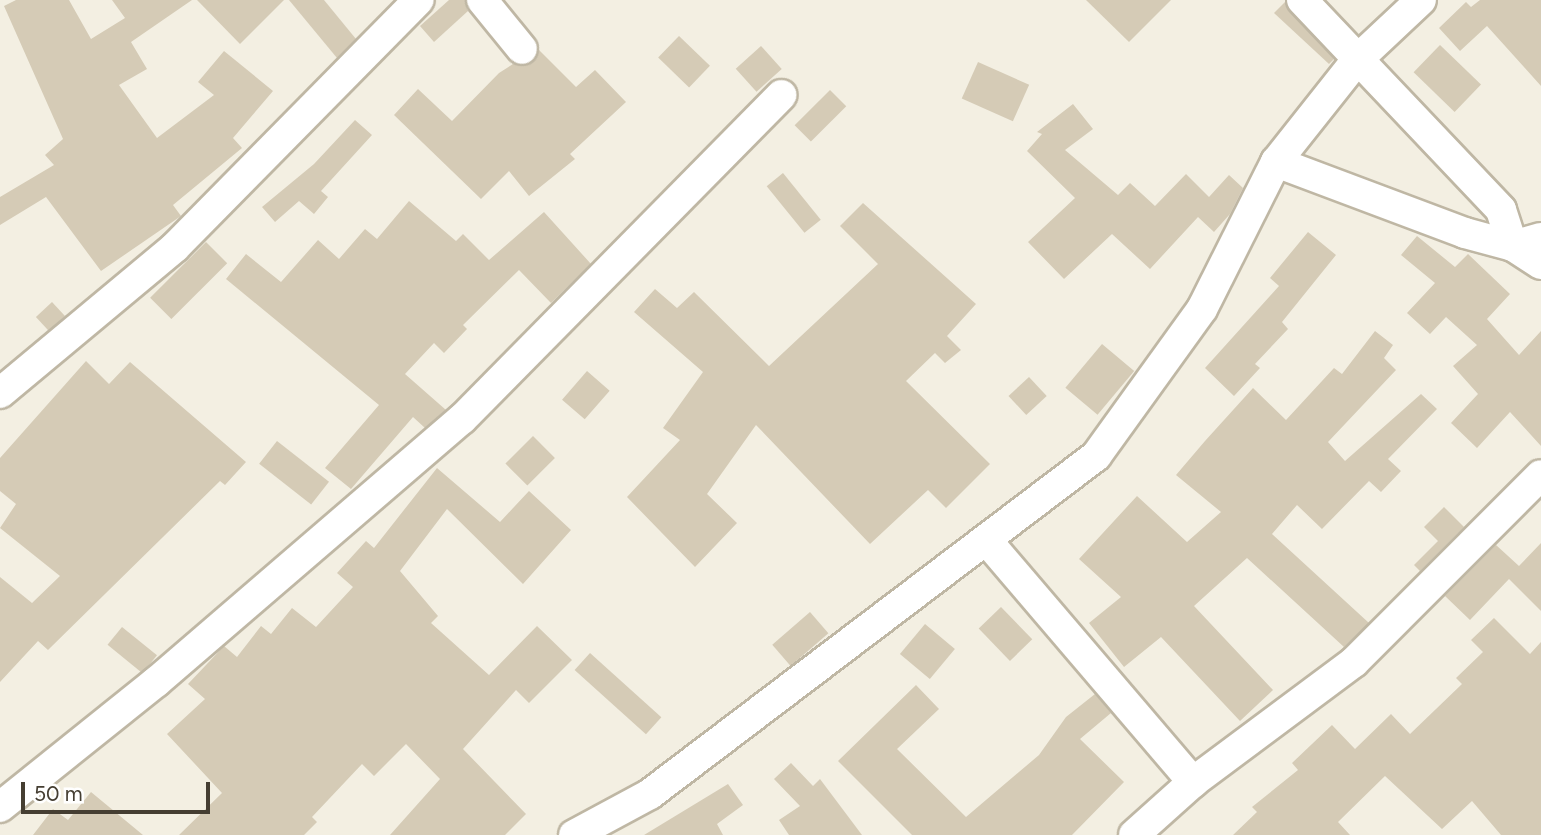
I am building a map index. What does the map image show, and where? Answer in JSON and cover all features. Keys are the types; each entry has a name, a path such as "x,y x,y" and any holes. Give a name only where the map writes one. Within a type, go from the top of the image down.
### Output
{"street":[{"path":"0,393 175,247 419,0"},
{"path":"482,0 522,49"},
{"path":"1302,0 1356,61 1501,210 1513,246"},
{"path":"575,835 650,794 988,542 1096,456 1202,309 1276,162 1356,61 1421,0"},
{"path":"0,807 156,682 462,419 781,95"},
{"path":"1276,162 1513,246 1541,264"},
{"path":"1513,246 1541,238"},
{"path":"1134,835 1193,782 1354,662 1541,475"},
{"path":"988,542 1193,782"}],"building":[{"path":"16,0 69,0 91,39 125,18 112,0 192,0 131,42 147,69 119,85 157,138 214,95 198,82 224,51 273,91 233,138 242,148 173,205 181,216 101,271 46,197 0,225 0,197 54,165 45,155 63,139 4,6"},
{"path":"197,0 284,0 240,44"},
{"path":"289,0 324,0 356,39 337,58"},
{"path":"449,0 465,0 468,11 434,42 420,26"},
{"path":"1086,0 1171,0 1129,42"},
{"path":"1480,0 1541,0 1541,86 1487,26 1460,51 1439,28 1466,2 1471,7"},
{"path":"1285,2 1334,59 1329,64 1274,13"},
{"path":"679,36 710,66 689,87 658,58"},
{"path":"1440,45 1481,85 1455,112 1414,72"},
{"path":"761,46 782,69 756,92 736,69"},
{"path":"539,50 576,87 595,70 626,102 570,154 575,159 529,196 509,171 481,199 394,115 418,89 452,121 499,73 513,64 532,63"},
{"path":"978,62 1029,85 1013,121 962,99"},
{"path":"830,90 846,106 811,142 795,125"},
{"path":"1073,104 1093,129 1065,150 1118,195 1130,183 1155,206 1186,174 1209,197 1229,175 1243,188 1230,214 1214,232 1198,217 1150,269 1112,234 1064,279 1028,242 1075,198 1027,151 1042,134 1037,132"},
{"path":"355,120 372,135 321,191 328,197 314,214 299,201 275,222 262,207 314,164"},
{"path":"783,173 821,220 804,233 767,186"},
{"path":"409,201 456,241 463,234 489,260 544,212 591,264 551,303 519,270 463,325 467,329 444,353 434,343 405,374 446,410 425,428 413,417 351,489 325,468 379,405 226,279 246,254 281,282 318,240 339,259 365,229 377,239"},
{"path":"863,203 976,304 947,336 961,350 945,363 935,353 906,381 990,464 946,508 928,490 870,544 756,425 707,494 737,523 695,567 627,497 680,440 663,428 703,372 634,312 655,289 677,308 694,292 769,366 878,264 840,226"},
{"path":"1308,232 1336,255 1282,322 1288,329 1255,364 1260,368 1234,396 1205,368 1279,286 1270,278"},
{"path":"1417,236 1455,267 1468,254 1510,294 1487,319 1519,355 1541,331 1541,446 1510,412 1477,448 1451,423 1478,394 1453,366 1477,345 1446,317 1430,334 1407,313 1435,283 1401,255"},
{"path":"206,242 227,263 171,319 150,298"},
{"path":"52,302 65,316 49,331 36,317"},
{"path":"1375,331 1393,345 1384,358 1396,370 1328,442 1345,461 1421,394 1437,409 1388,459 1401,471 1381,492 1369,481 1322,529 1297,505 1272,534 1369,623 1344,647 1247,558 1194,606 1273,690 1240,721 1161,637 1124,667 1089,623 1121,597 1079,559 1137,496 1187,542 1221,512 1176,475 1205,441 1253,388 1286,420 1334,368 1342,374"},
{"path":"1102,344 1134,371 1098,415 1065,388"},
{"path":"86,361 109,384 130,362 246,462 225,485 220,481 48,650 38,641 0,682 0,577 32,603 60,576 0,528 16,504 0,491 0,458"},
{"path":"587,371 610,391 585,419 562,400"},
{"path":"1029,377 1047,396 1026,415 1009,396"},
{"path":"533,436 555,458 527,485 505,464"},
{"path":"277,441 329,482 311,504 259,464"},
{"path":"437,468 500,522 529,491 571,530 523,584 447,509 400,571 438,616 431,623 489,675 537,626 572,660 529,703 516,690 463,749 526,814 505,835 390,835 440,779 406,744 374,776 362,764 312,817 317,822 304,835 179,835 222,793 167,734 205,699 188,684 224,646 237,657 261,626 271,634 292,608 316,627 353,587 337,573 366,541 374,548"},
{"path":"1444,507 1464,527 1420,571 1414,565 1438,541 1424,527"},
{"path":"1541,543 1541,611 1509,579 1470,620 1445,596 1496,545 1519,566"},
{"path":"1001,607 1032,639 1010,661 979,629"},
{"path":"810,612 828,633 791,666 772,645"},
{"path":"1494,618 1530,654 1541,642 1541,835 1501,835 1472,801 1442,829 1385,776 1338,822 1350,835 1233,835 1257,812 1252,807 1298,770 1292,763 1332,725 1355,749 1391,714 1410,734 1462,684 1456,678 1483,652 1471,640"},
{"path":"925,624 955,649 930,679 900,654"},
{"path":"122,627 157,655 142,673 108,645"},
{"path":"590,653 661,717 646,734 575,670"},
{"path":"916,685 939,709 897,749 966,817 1039,755 1066,717 1095,694 1111,713 1080,739 1124,782 1072,835 912,835 838,761"},
{"path":"791,763 813,786 820,779 862,835 789,835 779,820 800,806 774,779"},
{"path":"728,784 743,805 717,824 723,835 644,835"},
{"path":"91,792 143,835 33,835 53,809 68,820"}]}
